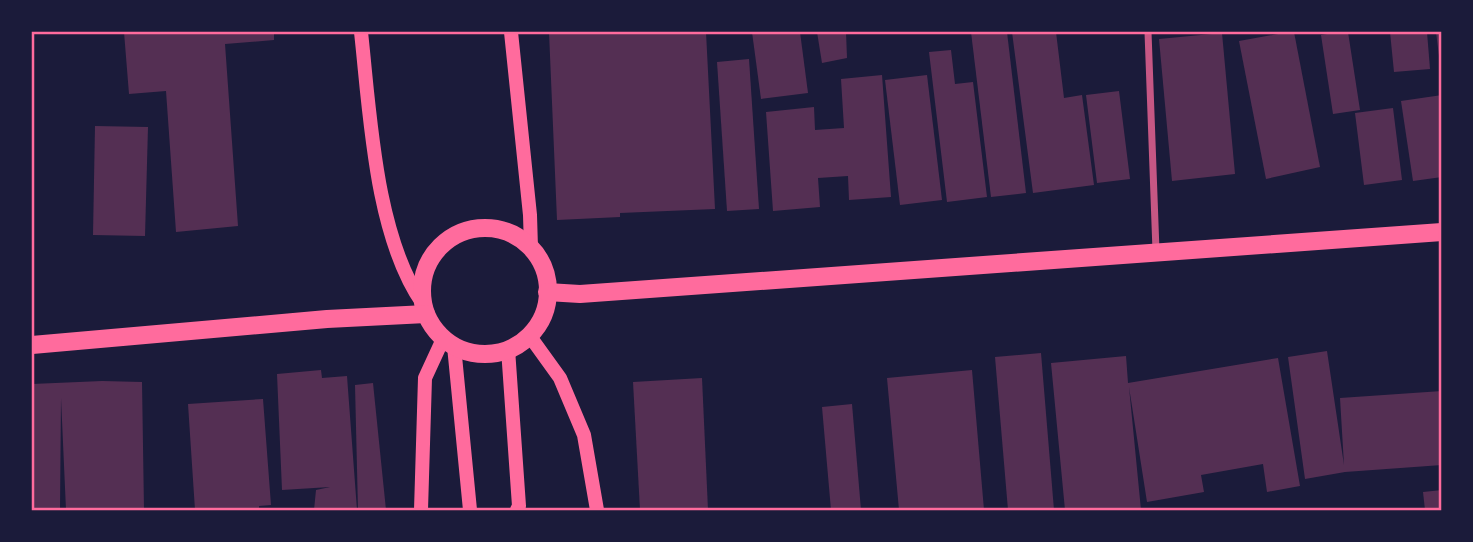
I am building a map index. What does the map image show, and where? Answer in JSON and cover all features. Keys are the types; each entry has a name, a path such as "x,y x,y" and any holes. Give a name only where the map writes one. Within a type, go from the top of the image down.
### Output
{"main road":[{"path":"361,32 376,169 399,255 409,283 425,309"},
{"path":"511,32 528,191 531,248"},
{"path":"493,229 513,235 531,248 542,266 547,292 545,309 536,328 520,343 501,353 481,354 461,350 431,325 421,287 427,267 437,250 452,237 471,230 493,229"},
{"path":"547,292 580,294 1441,232"},
{"path":"32,345 425,309"},
{"path":"529,335 559,377 584,435 597,510"},
{"path":"421,510 425,377 449,342"},
{"path":"449,342 470,510"},
{"path":"508,349 519,506 517,510"}],"street":[{"path":"1149,32 1156,253"}],"building":[{"path":"124,32 274,32 274,40 225,44 238,226 176,232 166,91 129,94"},
{"path":"549,32 706,32 715,209 620,213 620,217 557,220"},
{"path":"752,32 800,32 808,93 761,99"},
{"path":"817,32 846,32 847,58 822,63"},
{"path":"971,32 1007,32 1026,193 991,197"},
{"path":"1012,32 1056,32 1064,98 1082,95 1094,185 1033,193"},
{"path":"1294,32 1320,167 1266,179 1239,41"},
{"path":"1348,32 1360,110 1333,114 1321,35"},
{"path":"1390,32 1427,32 1430,69 1394,72"},
{"path":"1436,32 1442,32 1442,64 1440,64"},
{"path":"1222,33 1235,174 1172,181 1159,39"},
{"path":"951,50 955,84 973,82 987,197 947,202 929,52"},
{"path":"749,59 759,209 727,211 717,62"},
{"path":"882,75 891,197 849,200 848,176 818,178 820,207 773,211 766,112 814,107 815,130 844,128 841,79"},
{"path":"927,75 942,200 900,205 885,80"},
{"path":"1119,91 1130,179 1097,183 1086,95"},
{"path":"1442,95 1442,177 1413,181 1401,101"},
{"path":"1393,108 1402,180 1364,185 1355,113"},
{"path":"95,126 148,127 145,236 93,235"},
{"path":"1327,351 1344,465 1340,398 1442,391 1442,465 1345,472 1305,479 1288,357"},
{"path":"1041,353 1054,510 1008,510 995,357"},
{"path":"1126,356 1128,383 1278,358 1300,486 1267,492 1263,464 1201,475 1204,492 1147,502 1129,387 1141,510 1065,510 1051,363"},
{"path":"321,370 322,378 347,376 357,510 314,510 316,490 330,487 282,490 277,374"},
{"path":"972,370 984,510 899,510 887,378"},
{"path":"702,378 708,510 640,510 633,382"},
{"path":"142,382 144,510 66,510 61,398 60,510 32,510 32,384"},
{"path":"373,383 386,510 358,510 355,385"},
{"path":"263,399 271,505 259,506 259,510 195,510 188,404"},
{"path":"852,404 861,510 831,510 822,407"},
{"path":"1442,490 1442,510 1425,510 1423,492"}]}
